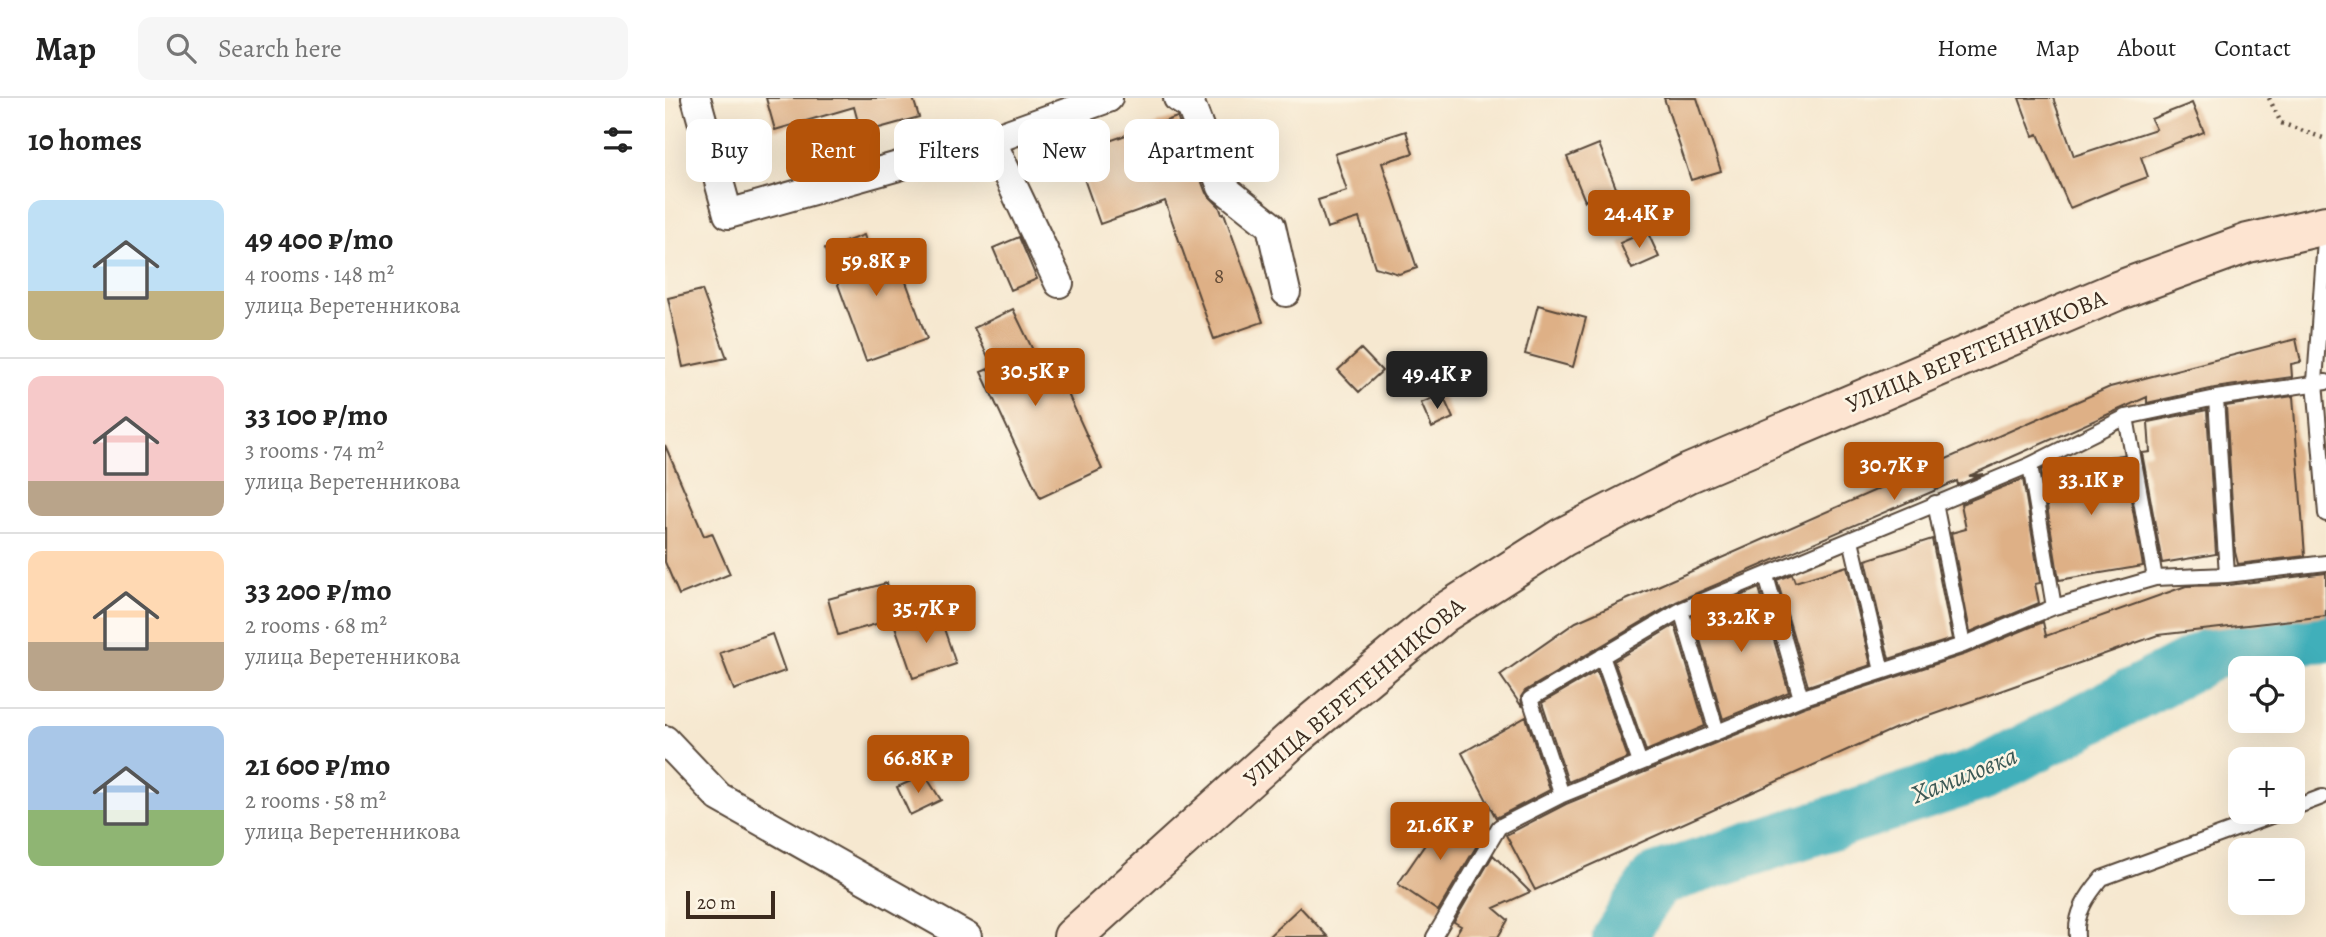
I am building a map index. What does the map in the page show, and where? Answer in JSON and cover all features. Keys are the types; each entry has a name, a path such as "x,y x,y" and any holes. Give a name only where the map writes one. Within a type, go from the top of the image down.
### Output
{"main road":[{"name":"УЛИЦА ВЕРЕТЕННИКОВА","path":"1073,937 1297,735 1444,613 1563,537 1687,474 2117,291 2248,243 2326,225"}],"street":[{"path":"696,98 728,214 894,167"},
{"path":"1004,135 1108,98"},
{"path":"1178,98 1191,106 1222,187 1271,226 1286,292"},
{"path":"1004,168 1059,284"},
{"path":"665,740 719,797 967,937"}],"lane":[{"path":"2326,225 2320,382 2326,514"},
{"path":"1562,796 1530,699 1681,610 2030,465 2126,417 2216,398 2320,382"},
{"path":"2216,398 2227,575"},
{"path":"2126,417 2155,578"},
{"path":"2030,465 2054,607"},
{"path":"1935,503 1963,645"},
{"path":"1851,540 1882,671"},
{"path":"1434,937 1499,827 1562,796 1640,763 1801,698 1963,645 2054,607 2155,578 2227,575 2326,563"},
{"path":"1766,576 1801,698"},
{"path":"1681,610 1717,732"},
{"path":"1602,656 1640,763"},
{"path":"2305,803 2322,797"},
{"path":"2077,937 2076,922 2088,895 2102,878 2249,824"}],"path":[{"path":"2269,98 2281,123 2326,139"}],"building":[{"path":"766,98 913,98 919,117 894,119 894,124 880,128 880,119 857,119 854,107 813,119 786,119 786,127 775,130"},
{"path":"1664,98 1697,98 1721,171 1691,180"},
{"path":"2019,98 2053,98 2074,156 2156,129 2151,119 2192,103 2204,132 2141,157 2148,177 2070,208 2038,134 2033,136"},
{"path":"1406,131 1413,153 1382,163 1417,268 1399,274 1375,267 1359,218 1327,228 1318,200 1347,191 1335,154"},
{"path":"1124,136 1124,182 1202,182 1206,193 1219,206 1222,214 1224,213 1263,322 1214,339 1165,201 1100,224 1085,182 1110,182 1110,141"},
{"path":"1599,144 1616,188 1585,201 1567,157"},
{"path":"1647,231 1659,257 1632,269 1620,243"},
{"path":"864,235 873,260 895,252 927,339 866,361 825,249"},
{"path":"1019,237 1037,279 1011,290 993,248"},
{"path":"702,290 727,358 683,367 668,298"},
{"path":"1538,305 1586,318 1573,367 1525,354"},
{"path":"1013,309 1043,371 1055,365 1102,469 1040,498 981,372 993,367 974,328"},
{"path":"2296,339 2301,362 2291,364 2292,377 2215,388 2147,403 2147,397 1969,476 1984,474 1958,485 1957,481 1676,602 1525,691 1521,697 1522,707 1500,675 1576,622 2110,387"},
{"path":"1361,349 1382,371 1359,392 1338,370"},
{"path":"1442,394 1453,418 1432,428 1421,403"},
{"path":"2293,396 2305,556 2238,564 2226,406"},
{"path":"2207,410 2216,554 2162,563 2142,453 2150,452 2148,422"},
{"path":"665,445 704,536 712,533 730,574 679,595 665,562"},
{"path":"2123,455 2143,566 2059,580 2041,470 2053,465"},
{"path":"2023,479 2040,583 2035,584 2039,603 1970,632 1951,533 1966,529 1961,504"},
{"path":"1932,539 1952,639 1889,659 1866,560"},
{"path":"1847,566 1871,665 1808,686 1777,580 1792,574 1795,582"},
{"path":"2326,573 2326,616 2158,635 1896,728 1535,890 1506,835 1566,804 1804,707 1966,654 2043,622 2046,636 2186,586 2228,585"},
{"path":"887,583 897,618 838,635 828,599"},
{"path":"1759,588 1789,692 1723,719 1693,616"},
{"path":"938,611 956,664 913,678 895,626"},
{"path":"1675,625 1705,726 1646,751 1614,661"},
{"path":"772,634 785,671 734,690 720,653"},
{"path":"1597,671 1628,758 1568,782 1542,703"},
{"path":"1526,717 1550,790 1496,818 1462,753"},
{"path":"925,775 941,800 910,815 897,787"},
{"path":"1448,811 1479,842 1438,911 1398,884"},
{"path":"1493,855 1530,892 1494,908 1508,920 1498,937 1454,937 1461,926 1454,922"},
{"path":"1300,907 1328,937 1268,937"}],"waterway":[{"name":"Хамиловка","path":"1619,937 1656,880 1979,775 2234,642 2326,635"}]}
